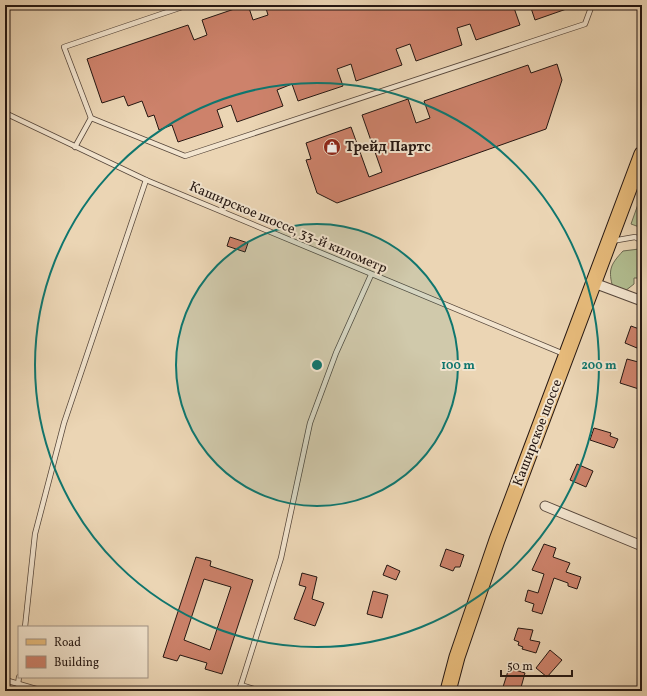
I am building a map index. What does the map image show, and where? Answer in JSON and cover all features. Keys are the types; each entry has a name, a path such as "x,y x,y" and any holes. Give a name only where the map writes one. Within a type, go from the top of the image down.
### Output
{"main road":[{"name":"Каширское шоссе","path":"448,691 457,657 497,540 642,154"}],"street":[{"path":"594,283 642,301"},
{"path":"544,506 642,546"}],"lane":[{"path":"188,5 64,47 91,118 185,156 585,24 592,5"},
{"name":"Каширское шоссе, 33-й километр","path":"5,113 146,180 371,275 567,355"},
{"path":"74,147 91,118"},
{"path":"25,626 35,534 64,423 146,180"},
{"path":"610,241 634,238 642,240"},
{"path":"239,691 281,558 310,423 336,353 371,275"},
{"path":"18,684 19,678"},
{"path":"5,680 43,691"},
{"path":"241,685 260,691"}],"green space":[{"path":"642,193 642,228 631,224"},
{"path":"639,249 642,251 642,280 640,278 634,278 634,284 625,291 613,288 611,268 615,260 623,251"}],"building":[{"path":"248,5 253,20 268,15 265,5 513,5 520,25 476,40 470,24 457,28 462,45 416,61 410,44 396,49 402,65 356,81 351,64 337,69 343,86 298,101 292,84 277,90 283,106 237,122 231,105 217,110 223,127 178,142 172,125 159,130 154,115 148,117 142,101 128,106 124,96 102,103 87,59 188,25 194,40 207,35 202,20"},
{"path":"530,5 575,5 575,6 535,20"},
{"path":"557,64 562,80 546,129 337,203 317,193 306,160 311,159 306,143 351,127 369,177 382,172 362,115 408,99 416,123 430,118 424,101 528,65 531,73"},
{"path":"230,237 248,243 245,252 227,246"},
{"path":"631,326 642,330 637,348 625,343"},
{"path":"627,359 642,363 642,390 620,383"},
{"path":"594,428 611,433 610,436 618,439 614,448 590,440"},
{"path":"577,464 593,471 586,487 570,480"},
{"path":"544,544 556,548 553,557 570,563 566,572 581,577 577,589 568,586 568,583 554,578 542,614 532,611 534,604 525,601 528,590 538,593 544,574 532,570"},
{"path":"446,549 464,555 460,567 455,567 453,571 440,566"},
{"path":"196,557 211,561 210,566 253,580 222,674 205,669 207,663 180,655 177,661 163,657","holes":["204,579 231,587 210,650 184,640"]},
{"path":"387,565 400,571 396,580 383,575"},
{"path":"302,573 317,577 312,599 324,603 315,626 294,619 306,587 299,585"},
{"path":"373,591 388,595 382,618 367,614"},
{"path":"518,628 533,630 530,640 540,642 536,653 522,649 523,647 518,645 519,642 514,640"},
{"path":"550,650 562,660 547,677 536,668"},
{"path":"509,668 525,673 520,691 503,687"}],"place":[{"name":"Трейд Партс","path":"332,147"}]}
